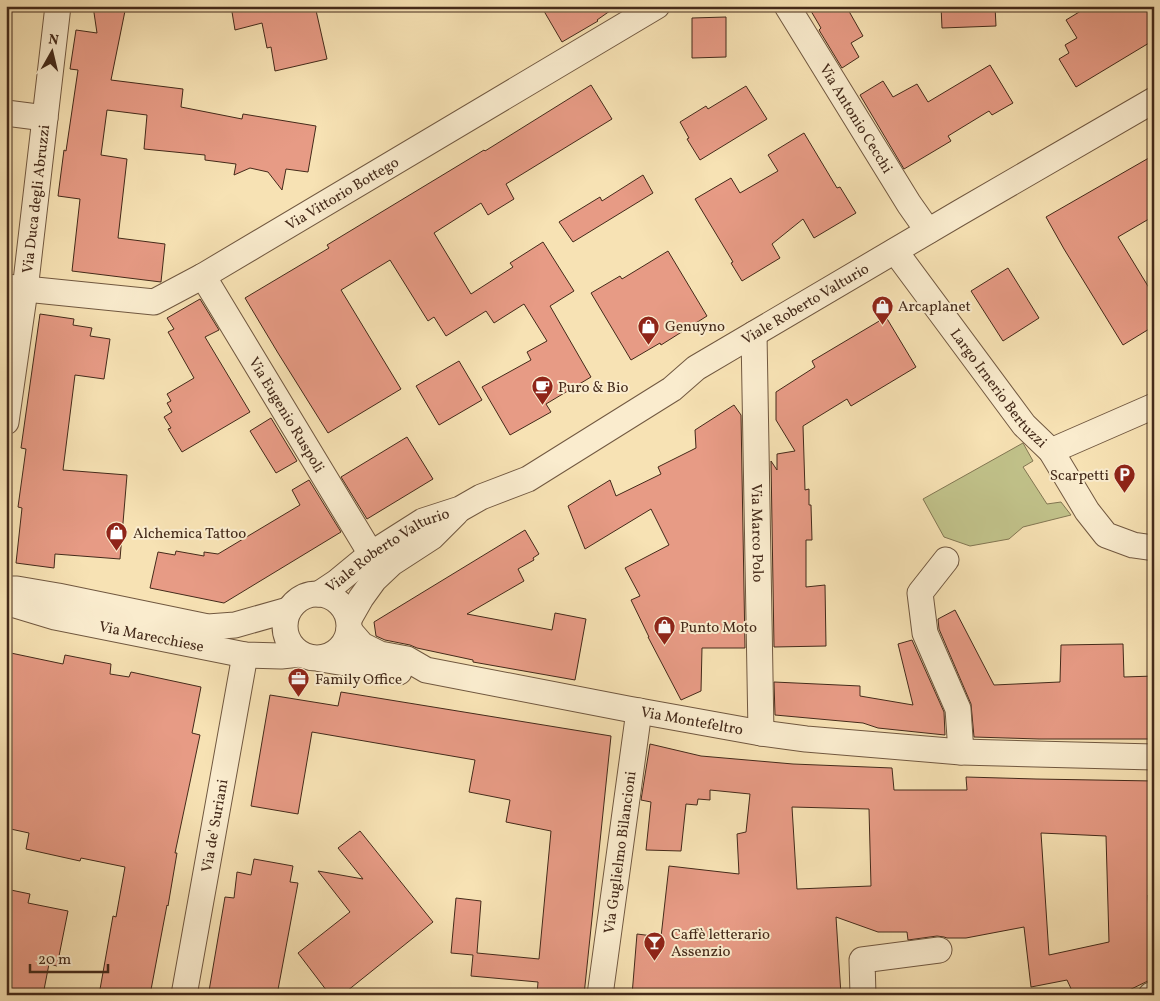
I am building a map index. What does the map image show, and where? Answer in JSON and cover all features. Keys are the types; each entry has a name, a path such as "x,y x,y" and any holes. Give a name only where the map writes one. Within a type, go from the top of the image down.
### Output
{"street":[{"name":"Via Duca degli Abruzzi","path":"6,422 16,288 45,118 58,6"},
{"name":"Via Vittorio Bottego","path":"16,288 154,302 203,276 657,6"},
{"name":"Via Antonio Cecchi","path":"787,6 909,204 928,231"},
{"name":"Viale Roberto Valturio","path":"319,594 371,554 423,521 460,509 481,497 528,479 672,389 696,368 1154,100"},
{"path":"6,113 45,118"},
{"name":"Largo Irnerio Bertuzzi","path":"895,251 1024,425 1051,451 1087,511 1106,535 1132,544 1154,548"},
{"name":"Via Eugenio Ruspoli","path":"203,276 371,554"},
{"name":"Via Marco Polo","path":"754,334 761,732"},
{"name":"Largo Irnerio Bertuzzi","path":"1051,451 1154,406"},
{"name":"Viale Roberto Valturio","path":"349,624 361,598 374,580 392,563 432,537 460,509"},
{"path":"946,560 920,592 926,633 958,709 961,752"},
{"name":"Via Marecchiese","path":"6,589 58,596 208,627 234,626 288,610"},
{"path":"310,594 329,596 338,601 345,610 349,624 347,640 341,648 333,654 311,656 292,647 286,638 284,629 288,610 301,597 310,594"},
{"name":"Via Marecchiese","path":"6,601 55,617 245,655 311,656"},
{"name":"Via Montefeltro","path":"349,624 362,645 380,654 407,659 426,670 639,711 761,732 806,739 961,752 1154,757"},
{"name":"Via de' Suriani","path":"184,995 245,655"},
{"name":"Via Montefeltro","path":"311,656 408,674 426,670"},
{"name":"Via Guglielmo Bilancioni","path":"600,995 639,711"},
{"path":"864,995 862,960 939,950"}],"green space":[{"path":"1023,443 1033,461 1023,467 1047,504 1061,502 1071,515 1023,527 1009,539 970,546 944,537 923,499"}],"building":[{"path":"93,6 126,6 111,80 183,89 181,107 242,119 243,114 316,126 308,172 286,169 282,190 268,172 250,168 234,175 236,164 205,160 205,155 144,149 147,115 107,110 101,155 127,159 118,238 165,244 161,282 72,271 80,199 58,196 78,70 70,69 76,30 97,33"},
{"path":"231,6 315,6 327,59 275,71 271,47 267,48 262,23 235,30"},
{"path":"541,6 617,6 598,21 562,42"},
{"path":"808,6 846,6 863,36 851,43 859,57 842,68 819,30 821,28"},
{"path":"941,6 995,6 996,26 942,28"},
{"path":"1089,6 1154,6 1154,40 1076,87 1059,59 1069,53 1065,45 1077,38 1066,20"},
{"path":"726,17 726,57 692,58 692,18"},
{"path":"990,65 1013,103 992,115 989,111 948,136 951,141 904,169 860,95 883,81 893,97 917,84 928,102"},
{"path":"591,85 612,119 506,184 514,199 488,215 481,203 434,233 471,294 513,267 510,263 543,242 574,291 550,306 591,377 546,404 551,412 510,435 482,387 531,360 527,352 547,341 524,304 494,323 486,311 446,336 434,317 428,321 390,260 341,290 401,389 328,433 245,298 329,248 327,245 485,151"},
{"path":"746,86 767,119 700,160 687,139 689,138 680,122 706,106 708,109"},
{"path":"804,133 837,188 840,187 856,213 814,238 803,219 772,244 780,258 742,281 731,263 733,262 695,199 731,178 740,193 778,171 768,155"},
{"path":"1154,155 1154,216 1118,237 1154,296 1154,326 1123,345 1046,217"},
{"path":"643,175 653,193 573,242 559,222 600,197 602,201"},
{"path":"668,251 707,316 661,345 660,343 631,360 591,293 620,276 622,279"},
{"path":"1008,268 1039,318 1003,341 971,291"},
{"path":"200,299 219,330 205,337 250,412 182,452 168,429 171,428 164,417 172,412 167,403 171,401 167,394 194,378 168,332 174,329 167,318"},
{"path":"40,314 74,319 73,325 92,328 90,336 110,339 104,379 75,375 63,470 127,475 120,559 55,554 54,568 16,563 22,508 18,507 26,449 21,448"},
{"path":"886,317 916,367 851,406 847,399 803,426 805,490 809,489 812,540 806,540 806,587 825,585 826,646 774,647 771,461 777,470 777,454 795,451 776,420 776,392 815,367 812,361"},
{"path":"459,361 482,400 439,425 416,386"},
{"path":"734,405 741,415 745,648 702,648 701,691 681,700 631,600 640,596 625,568 669,545 651,509 585,549 568,506 610,480 616,496 661,474 658,467 696,448 695,430"},
{"path":"271,418 297,461 276,473 250,431"},
{"path":"407,437 433,479 367,519 341,477"},
{"path":"309,480 341,532 224,603 150,588 158,552 175,555 176,551 204,556 204,552 218,554 300,505 292,490"},
{"path":"525,530 539,554 533,558 534,560 518,569 524,581 467,614 552,630 555,613 586,619 575,680 473,662 473,660 417,648 376,636 374,622"},
{"path":"955,610 994,685 1060,682 1061,645 1123,644 1124,677 1154,676 1154,739 974,737 971,704 939,629 938,619"},
{"path":"912,640 944,712 945,735 878,728 863,723 775,715 774,682 860,686 860,696 913,705 898,644"},
{"path":"6,652 63,664 65,655 111,664 110,674 129,677 131,672 201,687 192,733 200,735 175,853 177,853 168,906 150,995 99,995 113,916 116,917 125,867 81,858 80,861 26,849 29,833 6,828"},
{"path":"341,692 611,736 584,995 537,995 538,982 471,976 473,955 451,953 456,898 481,901 477,953 539,959 551,831 506,822 510,800 469,792 475,760 312,732 298,814 251,806 270,695 338,706"},
{"path":"650,744 701,756 793,764 892,768 894,790 967,790 966,777 1154,781 1154,890 1148,895 1151,951 1154,949 1154,978 1119,995 1074,995 1067,980 1031,987 1024,927 966,938 937,936 908,940 907,932 878,932 836,917 841,995 632,995 637,934 661,937 669,866 739,874 737,834 746,832 750,794 710,790 710,800 698,799 697,805 686,804 681,851 646,850 651,802 641,800","holes":["792,807 869,809 871,886 797,889","1041,833 1106,836 1109,942 1049,955"]},
{"path":"360,831 433,922 342,995 330,995 298,953 350,912 318,871 363,879 338,848"},
{"path":"254,859 293,866 290,882 298,883 277,995 228,995 209,991 225,897 234,898 237,872 251,875"},
{"path":"6,889 30,894 28,903 68,911 57,966 49,964 43,995 6,995"}],"place":[{"name":"Arcaplanet","path":"882,325"},
{"name":"Genuyno","path":"649,345"},
{"name":"Puro & Bio","path":"542,406"},
{"name":"Scarpetti","path":"1125,494"},
{"name":"Alchemica Tattoo","path":"117,552"},
{"name":"Punto Moto","path":"664,646"},
{"name":"Family Office","path":"299,698"},
{"name":"Caffè letterario Assenzio","path":"655,962"}]}
